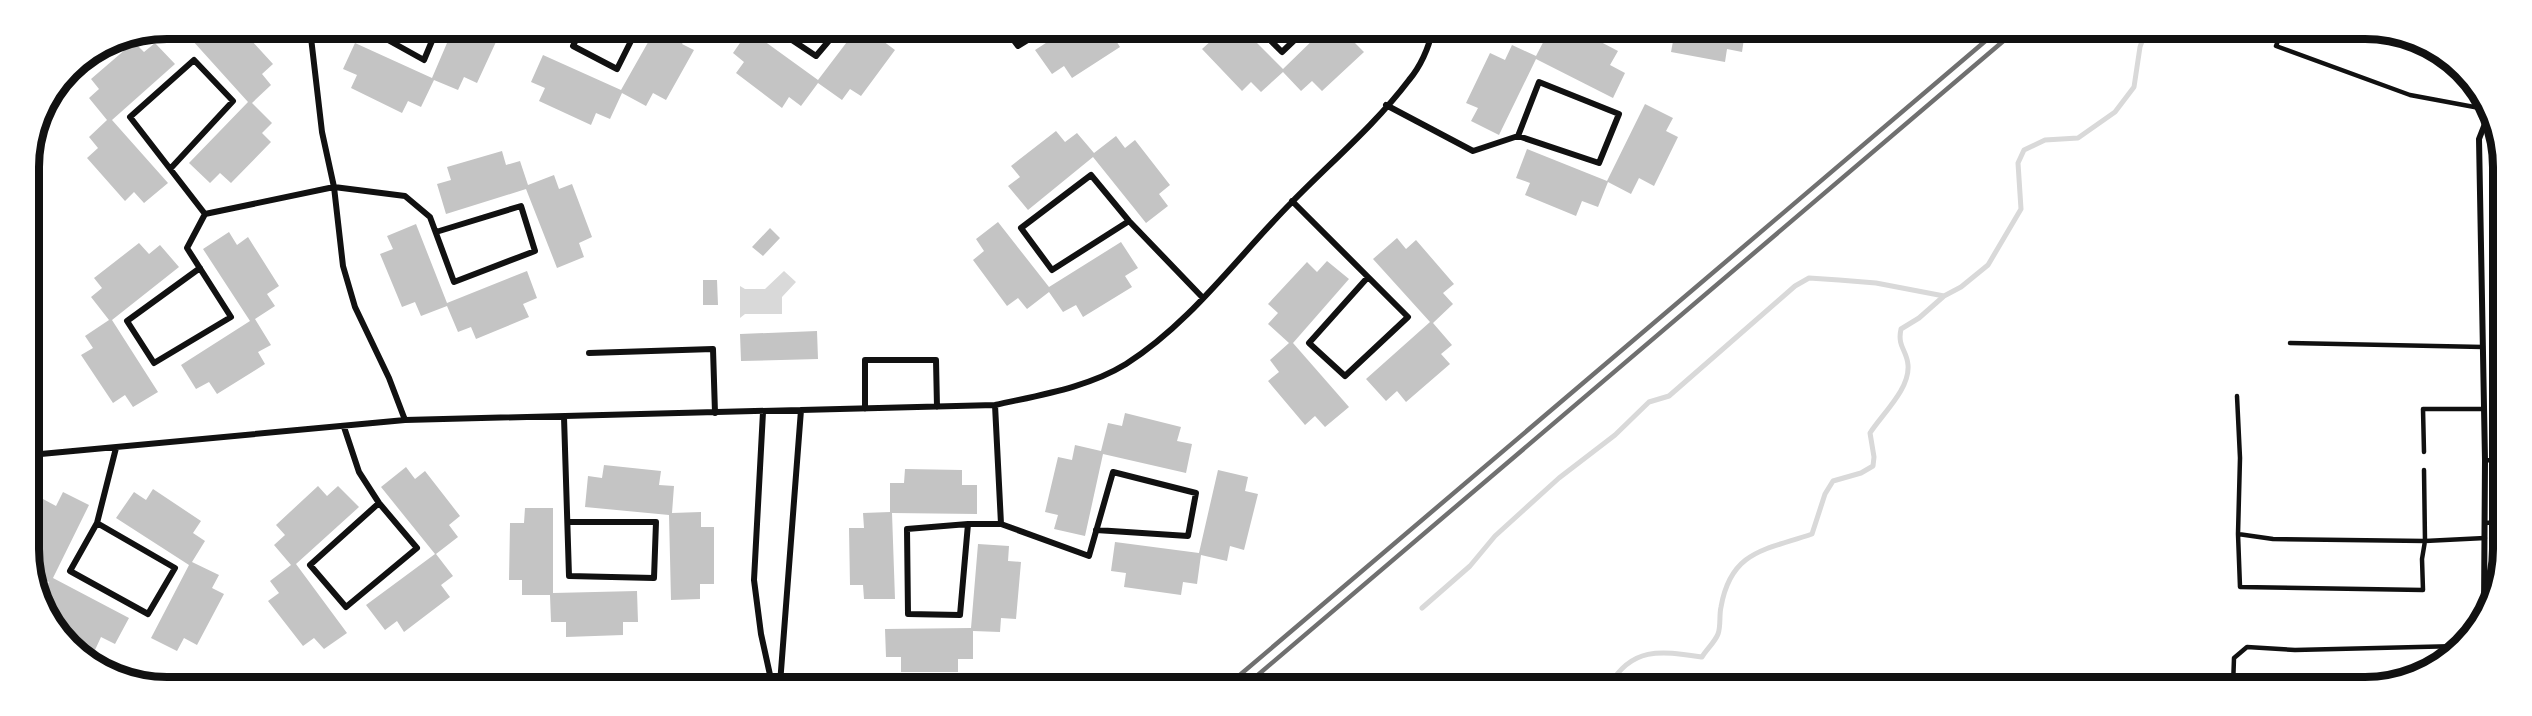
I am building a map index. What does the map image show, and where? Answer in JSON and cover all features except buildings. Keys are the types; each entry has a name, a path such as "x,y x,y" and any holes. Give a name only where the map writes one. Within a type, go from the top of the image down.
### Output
{"street":[{"path":"311,39 322,132 334,187 343,266 353,301 389,378 405,420"},
{"path":"387,39 424,60 433,39"},
{"path":"576,39 573,46 617,69 632,39"},
{"path":"790,39 816,57 831,39"},
{"path":"1013,39 1018,46 1029,39"},
{"path":"1269,39 1282,52 1296,39"},
{"path":"39,454 405,420 995,405 1058,391 1089,381 1125,365 1157,341 1203,298 1292,201 1339,157 1410,79 1431,39"},
{"path":"171,168 234,101 194,60 130,117 205,214"},
{"path":"1386,105 1473,151 1518,136 1599,163 1619,114 1539,82 1518,136"},
{"path":"2484,595 2485,460 2479,139 2485,124"},
{"path":"1129,220 1052,270 1021,228 1091,175 1129,220 1203,298"},
{"path":"205,214 334,187 405,196 430,218 454,282 536,251 521,206 436,232"},
{"path":"1292,201 1368,277 1408,317 1345,376 1309,343 1368,277"},
{"path":"200,268 127,321 154,363 231,317 200,268 187,248 205,214"},
{"path":"589,353 713,349 715,413"},
{"path":"865,409 865,360 936,360 937,407"},
{"path":"995,405 1001,524"},
{"path":"781,677 801,410"},
{"path":"763,412 754,580 761,634 770,677"},
{"path":"564,417 567,522 569,576 654,578 656,522 567,522"},
{"path":"344,427 359,472 379,503 417,548 346,608 310,565 379,503"},
{"path":"97,523 175,568 148,614 70,571 97,523 116,447"},
{"path":"968,524 960,615 908,614 907,529 968,524 1001,524 1089,556 1096,530 1113,472 1196,494 1188,536 1096,530"}],"lane":[{"path":"2279,39 2276,46 2410,94 2479,108"},
{"path":"2290,343 2483,347"},
{"path":"2237,396 2240,458 2238,534 2240,587 2423,590 2424,470"},
{"path":"2424,452 2423,409 2484,409"},
{"path":"2485,460 2493,461"},
{"path":"2485,523 2493,522"},
{"path":"2238,534 2273,539 2425,541 2485,538"},
{"path":"2233,677 2234,658 2247,647 2295,650 2448,646"}],"shaded area":[{"path":"784,271 796,282 782,297 782,314 745,314 740,318 740,286 745,289 765,289"}],"waterway":[{"path":"1615,677 1627,664 1649,654 1673,653 1702,657 1718,634 1720,610 1726,588 1742,563 1766,549 1812,534 1825,494 1833,481 1861,473 1873,466 1874,457 1870,433 1895,400 1905,383 1907,374 1907,360 1900,340 1901,329 1919,318 1944,296 1961,287 1988,265 2021,209 2018,163 2024,150 2045,140 2078,138 2115,112 2134,87 2143,39"},
{"path":"1422,608 1470,566 1495,536 1559,478 1615,435 1649,402 1669,396 1795,286 1809,278 1839,280 1876,283 1944,296"}],"railway":[{"path":"1237,677 1988,39"},
{"path":"1255,677 2006,39"}]}
